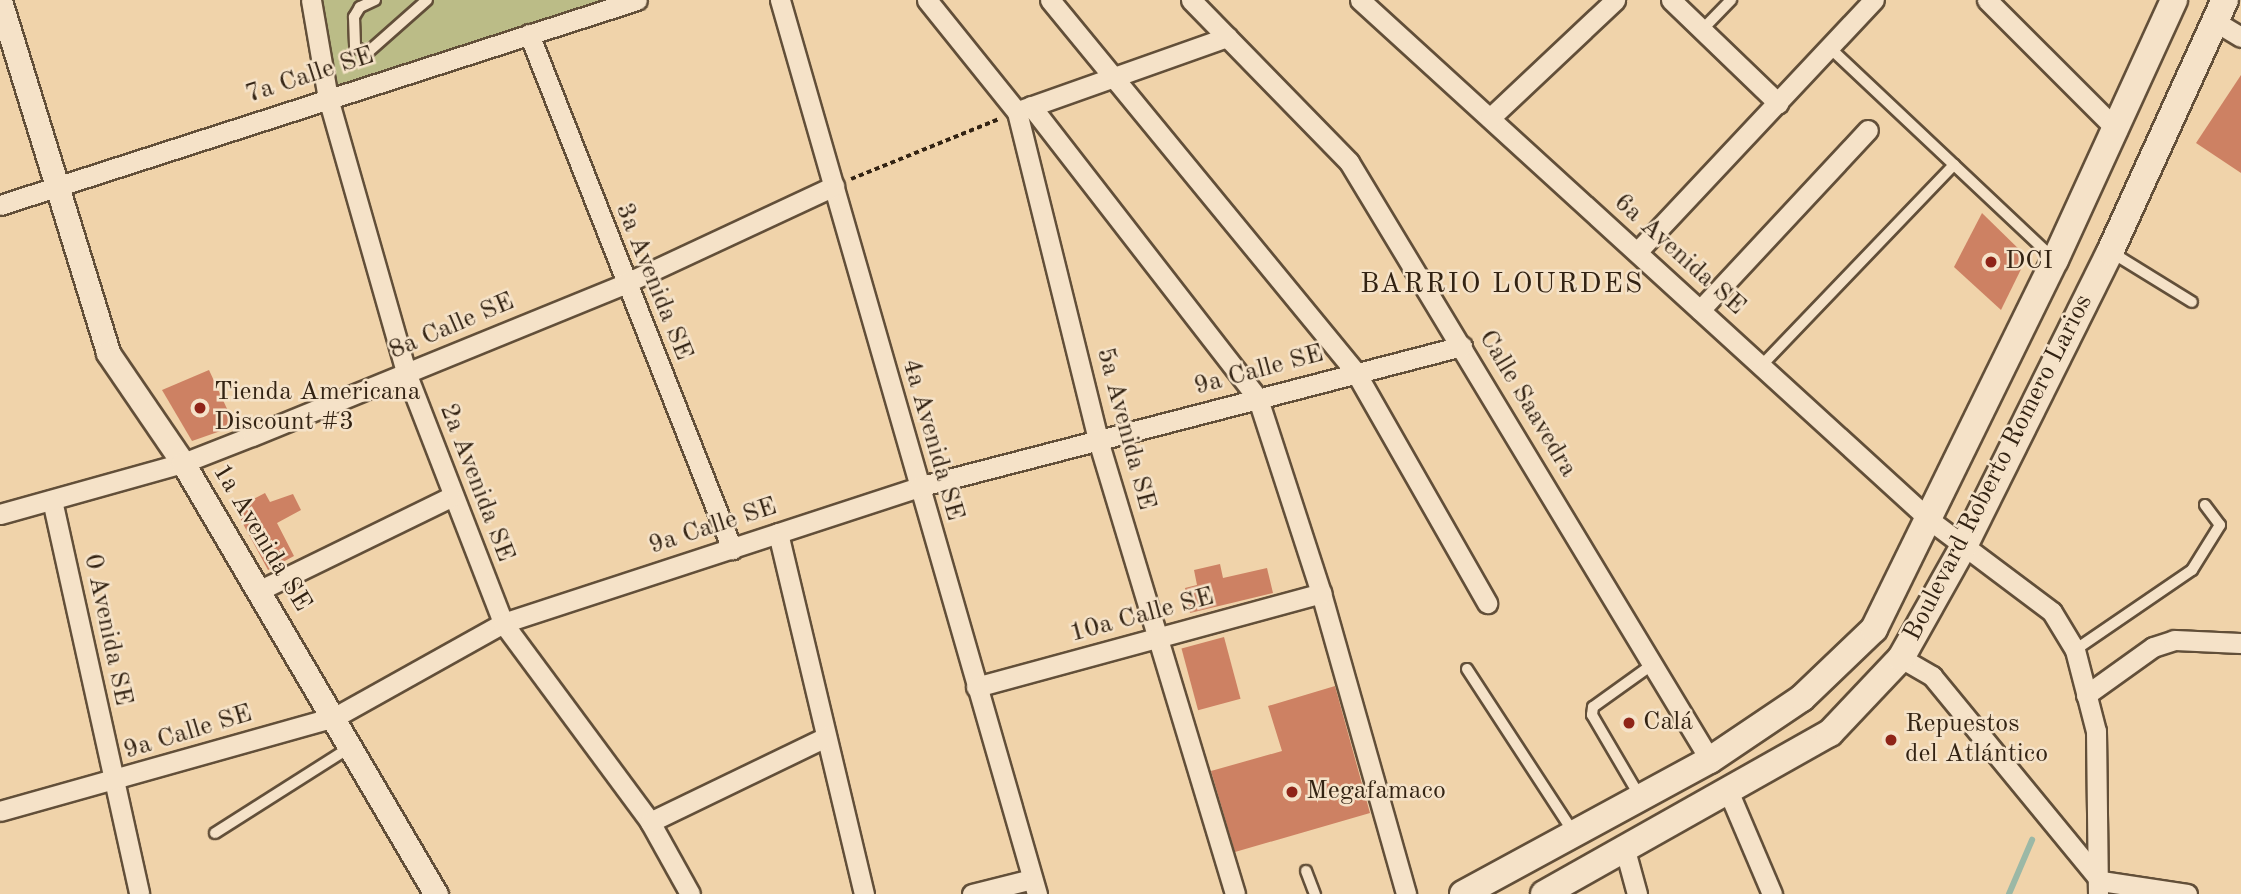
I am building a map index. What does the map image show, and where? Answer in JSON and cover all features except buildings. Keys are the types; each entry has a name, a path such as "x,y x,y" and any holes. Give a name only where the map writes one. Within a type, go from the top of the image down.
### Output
{"main road":[{"name":"Boulevard Roberto Romero Larios","path":"1463,894 1710,760 1802,698 1874,629 1931,521 2117,130 2174,0"},
{"name":"Boulevard Roberto Romero Larios","path":"1544,894 1729,793 1830,733 1901,657 1965,544 2110,251 2220,11"}],"street":[{"name":"2a Avenida SE","path":"311,0 328,98 407,375 451,497 503,624 650,822 690,894"},
{"name":"7a Calle SE","path":"0,205 637,0"},
{"name":"4a Avenida SE","path":"780,0 1034,886"},
{"name":"5a Avenida SE","path":"927,0 1024,109 1098,440 1235,894"},
{"path":"1050,0 1356,373 1487,603"},
{"name":"Calle Saavedra","path":"1191,0 1349,162 1710,760"},
{"name":"6a Avenida SE","path":"1360,0 1931,521 2052,612 2075,650 2096,731 2102,890"},
{"path":"1490,118 1615,0"},
{"path":"1671,0 1778,103"},
{"path":"1637,252 1874,0"},
{"path":"1987,0 2117,130"},
{"name":"1a Avenida SE","path":"0,1 59,185 108,353 183,463 260,590 436,894"},
{"path":"2220,11 2241,37"},
{"name":"3a Avenida SE","path":"529,34 624,284 732,549"},
{"path":"1227,37 1024,109 1258,399 1321,593 1406,894"},
{"path":"1700,310 1868,130"},
{"name":"8a Calle SE","path":"0,514 183,463 407,375 624,284 834,186"},
{"name":"9a Calle SE","path":"0,811 113,783 335,716 503,624 918,487 1462,346"},
{"path":"260,590 451,497"},
{"name":"0 Avenida SE","path":"52,500 139,894"},
{"path":"778,533 864,894"},
{"name":"10a Calle SE","path":"976,687 1158,640 1321,593"},
{"path":"2086,695 2153,647 2174,640 2241,643"},
{"path":"1901,657 1932,676 2102,890 2187,894"},
{"path":"650,822 827,737"},
{"path":"1729,793 1772,894"},
{"path":"1625,850 1637,894"},
{"path":"972,894 1034,886"}],"lane":[{"path":"375,0 360,7 354,17 355,47 367,53 427,0"},
{"path":"1702,30 1731,0"},
{"path":"1830,48 2055,260"},
{"path":"1761,366 1954,165"},
{"path":"2110,251 2192,302"},
{"path":"2075,650 2192,570 2220,525 2206,505"},
{"path":"1640,797 1592,715 1593,707 1653,664"},
{"path":"1467,669 1574,834"},
{"path":"215,834 352,746"},
{"path":"1306,871 1315,894"}],"path":[{"path":"834,186 1024,109"}],"green space":[{"path":"321,0 621,0 338,90"}],"waterway":[{"path":"2009,894 2032,840"}],"place":[{"name":"DCI","path":"1991,262"},
{"name":"Tienda Americana Discount #3","path":"200,408"},
{"name":"Calá","path":"1629,723"},
{"name":"Repuestos del Atlántico","path":"1891,740"},
{"name":"Megafamaco","path":"1292,792"}],"district":[{"name":"BARRIO LOURDES","path":"1502,285"}]}
